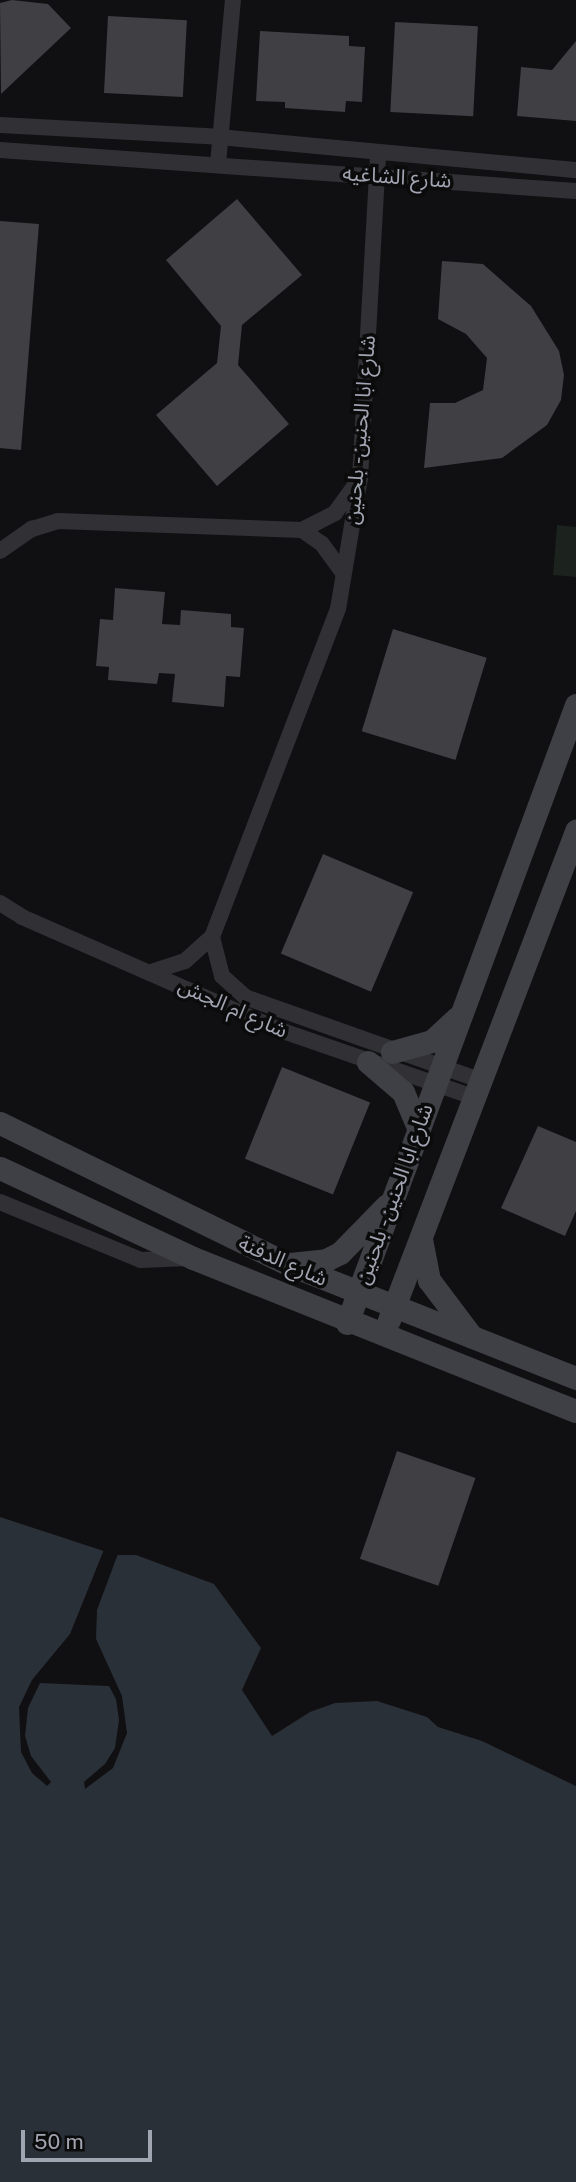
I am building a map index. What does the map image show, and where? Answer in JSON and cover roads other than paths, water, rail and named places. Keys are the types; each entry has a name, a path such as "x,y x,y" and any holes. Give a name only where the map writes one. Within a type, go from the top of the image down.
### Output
{"main road":[{"name":"شارع ابا الحنين - بلحنين","path":"347,1323 403,1182 418,1128 576,705"},
{"name":"شارع ابا الحنين - بلحنين","path":"384,1336 476,1088 576,831"},
{"path":"392,1052 432,1041 462,1012"},
{"path":"368,1062 403,1092 418,1128"},
{"name":"شارع الدفنة","path":"0,1123 288,1264 576,1378"},
{"name":"شارع الدفنة","path":"0,1167 193,1258 347,1323 576,1411"},
{"path":"288,1264 326,1260 340,1253 371,1224 403,1182"},
{"path":"421,1236 429,1280 472,1337"}],"street":[{"path":"218,164 233,0"},
{"name":"شارع الشاغيه","path":"0,125 219,137 576,170"},
{"name":"شارع الشاغيه","path":"0,150 576,191"},
{"name":"شارع ابا الحنين - بلحنين","path":"151,972 185,961 212,937 338,609 360,478 378,152"},
{"path":"0,551 32,528 58,521 302,530 335,513 360,478"},
{"path":"302,530 322,544 343,573"},
{"name":"شارع ام الجش","path":"0,903 32,922 277,1029 368,1062 438,1074 476,1088"},
{"path":"212,937 216,963 235,992 392,1052 438,1074"},
{"name":"شارع الدفنة","path":"0,1202 141,1260 193,1258"}]}
